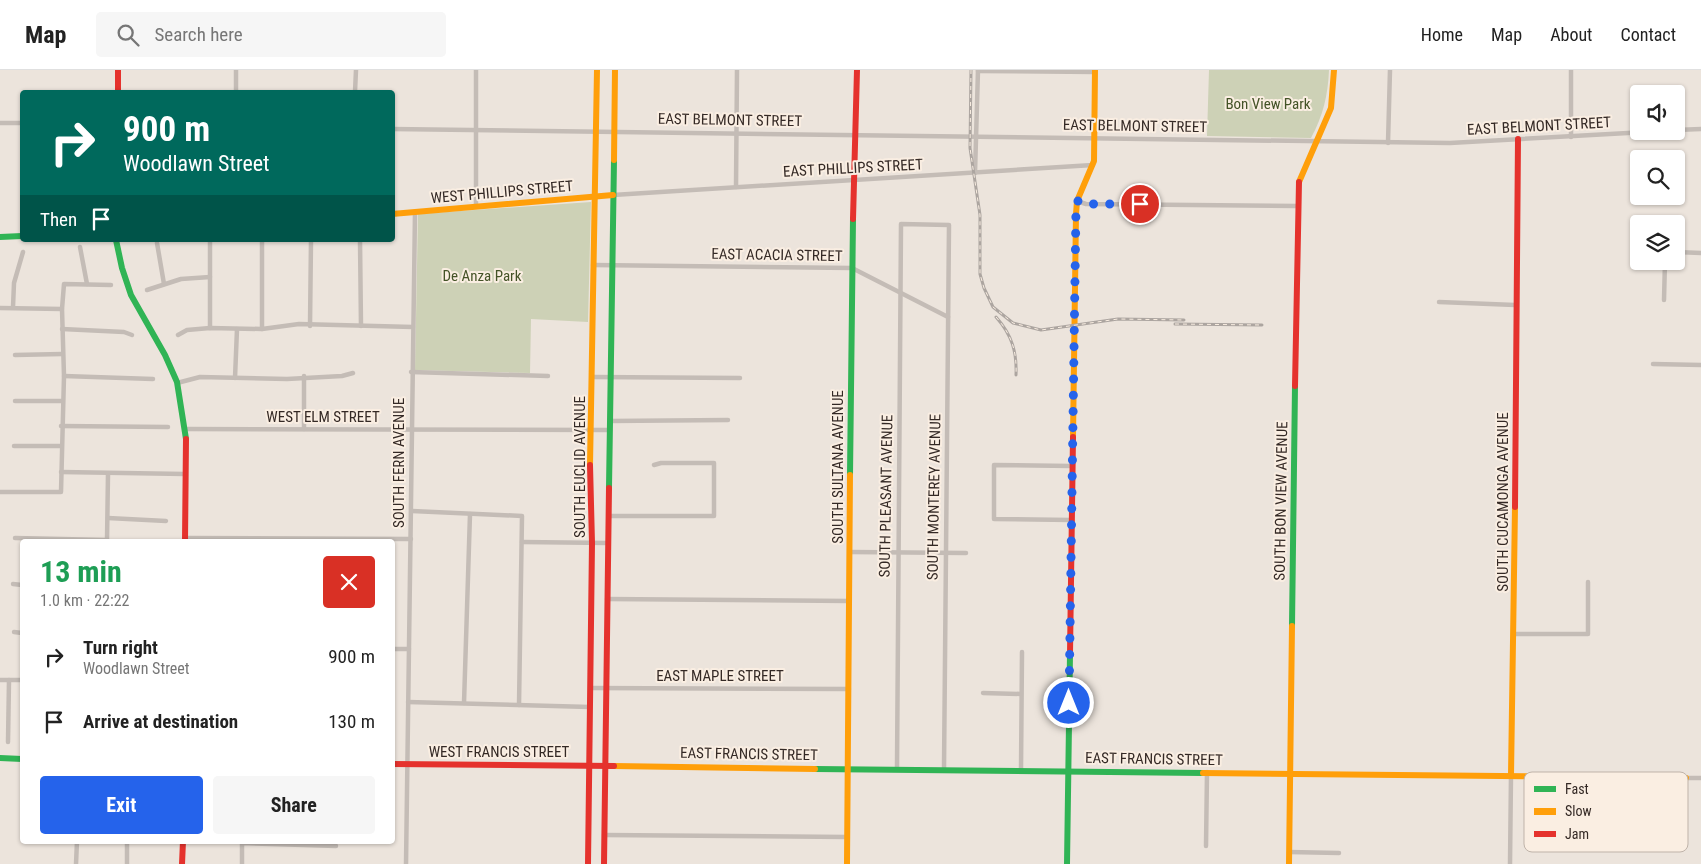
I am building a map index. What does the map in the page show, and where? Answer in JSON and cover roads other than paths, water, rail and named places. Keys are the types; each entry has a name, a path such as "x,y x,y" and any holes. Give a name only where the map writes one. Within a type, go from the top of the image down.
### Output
{"street":[{"path":"118,70 118,90"},
{"path":"236,70 236,90"},
{"path":"355,90 356,70"},
{"path":"476,70 476,206"},
{"name":"SOUTH EUCLID AVENUE","path":"588,864 593,265 597,70"},
{"name":"SOUTH EUCLID AVENUE","path":"604,864 615,70"},
{"path":"736,187 737,70"},
{"name":"SOUTH SULTANA AVENUE","path":"847,864 852,268 857,70"},
{"path":"975,173 978,70 1095,71 1093,165 1078,201 1071,466 1067,864"},
{"name":"SOUTH BON VIEW AVENUE","path":"1289,864 1298,184 1330,108 1334,70"},
{"path":"1388,143 1390,70"},
{"path":"1571,137 1572,70"},
{"path":"0,123 20,123"},
{"name":"EAST BELMONT STREET","path":"395,129 856,134 1388,143 1454,143 1630,133"},
{"path":"1685,130 1701,129"},
{"name":"SOUTH CUCAMONGA AVENUE","path":"1510,864 1515,634 1515,305 1518,139"},
{"name":"EAST PHILLIPS STREET","path":"613,195 1093,165"},
{"name":"WEST PHILLIPS STREET","path":"395,214 613,195"},
{"path":"1078,201 1086,204 1297,206"},
{"name":"SOUTH FERN AVENUE","path":"406,864 408,649 412,511 411,372 415,212"},
{"name":"SOUTH MONTEREY AVENUE","path":"901,224 949,225 944,769"},
{"name":"SOUTH PLEASANT AVENUE","path":"896,768 901,224"},
{"path":"0,237 20,236"},
{"path":"116,242 119,259 130,291 170,365 177,383 186,429 185,539"},
{"path":"210,242 210,328"},
{"path":"262,242 262,329"},
{"path":"310,326 311,242"},
{"path":"360,242 361,326"},
{"path":"157,243 164,284"},
{"path":"80,247 87,284"},
{"path":"13,307 14,283 23,252"},
{"path":"1685,252 1701,253"},
{"name":"EAST ACACIA STREET","path":"593,265 852,268 948,317"},
{"path":"1664,300 1665,270"},
{"path":"147,290 181,279 210,277"},
{"path":"0,492 60,492 64,376 62,309 64,284 111,285"},
{"path":"1440,302 1515,305"},
{"path":"0,308 62,309"},
{"path":"178,335 187,330 210,328 262,329 298,324 310,326 413,327"},
{"path":"62,329 124,332 132,335"},
{"path":"235,378 236,329"},
{"path":"15,355 62,354"},
{"path":"1653,364 1701,365"},
{"path":"411,372 458,375 548,376"},
{"path":"177,383 200,377 287,379 304,376 342,376 353,373"},
{"path":"64,376 153,379"},
{"path":"304,376 304,430"},
{"path":"592,377 740,378"},
{"path":"15,401 62,401"},
{"path":"610,421 728,420"},
{"path":"62,426 168,427"},
{"name":"WEST ELM STREET","path":"186,429 610,430"},
{"path":"14,446 61,446"},
{"path":"609,516 714,516 714,463 660,463 654,465"},
{"path":"1071,466 994,465 994,519 1071,520"},
{"path":"61,472 185,474"},
{"path":"107,539 108,474"},
{"path":"412,511 522,516 519,705"},
{"path":"464,703 470,514"},
{"path":"108,518 166,521"},
{"path":"15,538 61,539"},
{"path":"395,539 411,539"},
{"path":"522,542 608,543"},
{"path":"850,552 966,553"},
{"path":"1515,634 1588,634 1588,582"},
{"path":"13,584 20,585"},
{"path":"608,599 849,601"},
{"path":"14,632 20,633"},
{"path":"395,649 408,649"},
{"path":"1022,652 1022,770"},
{"path":"0,680 20,680"},
{"path":"8,742 9,680"},
{"name":"EAST MAPLE STREET","path":"590,688 849,689"},
{"path":"983,693 1021,694"},
{"path":"408,702 590,708"},
{"path":"0,758 20,759"},
{"name":"WEST FRANCIS STREET","path":"395,764 606,765"},
{"name":"EAST FRANCIS STREET","path":"606,765 1524,775"},
{"path":"1206,846 1207,772"},
{"name":"EAST FRANCIS STREET","path":"1688,778 1701,778"},
{"path":"604,836 847,837"},
{"path":"76,864 77,844"},
{"path":"127,844 127,864"},
{"path":"182,864 183,844"},
{"path":"242,844 242,864"},
{"path":"321,844 336,846"},
{"path":"1289,852 1339,853"}],"railway":[{"path":"971,70 970,148 980,215 980,274 993,307 1013,323 1041,330 1118,319 1184,320"},
{"path":"996,317 1010,337 1016,359 1016,375"},
{"path":"1175,324 1262,325"}],"park label":[{"name":"Bon View Park","path":"1268,104"},
{"name":"De Anza Park","path":"482,276"}]}
